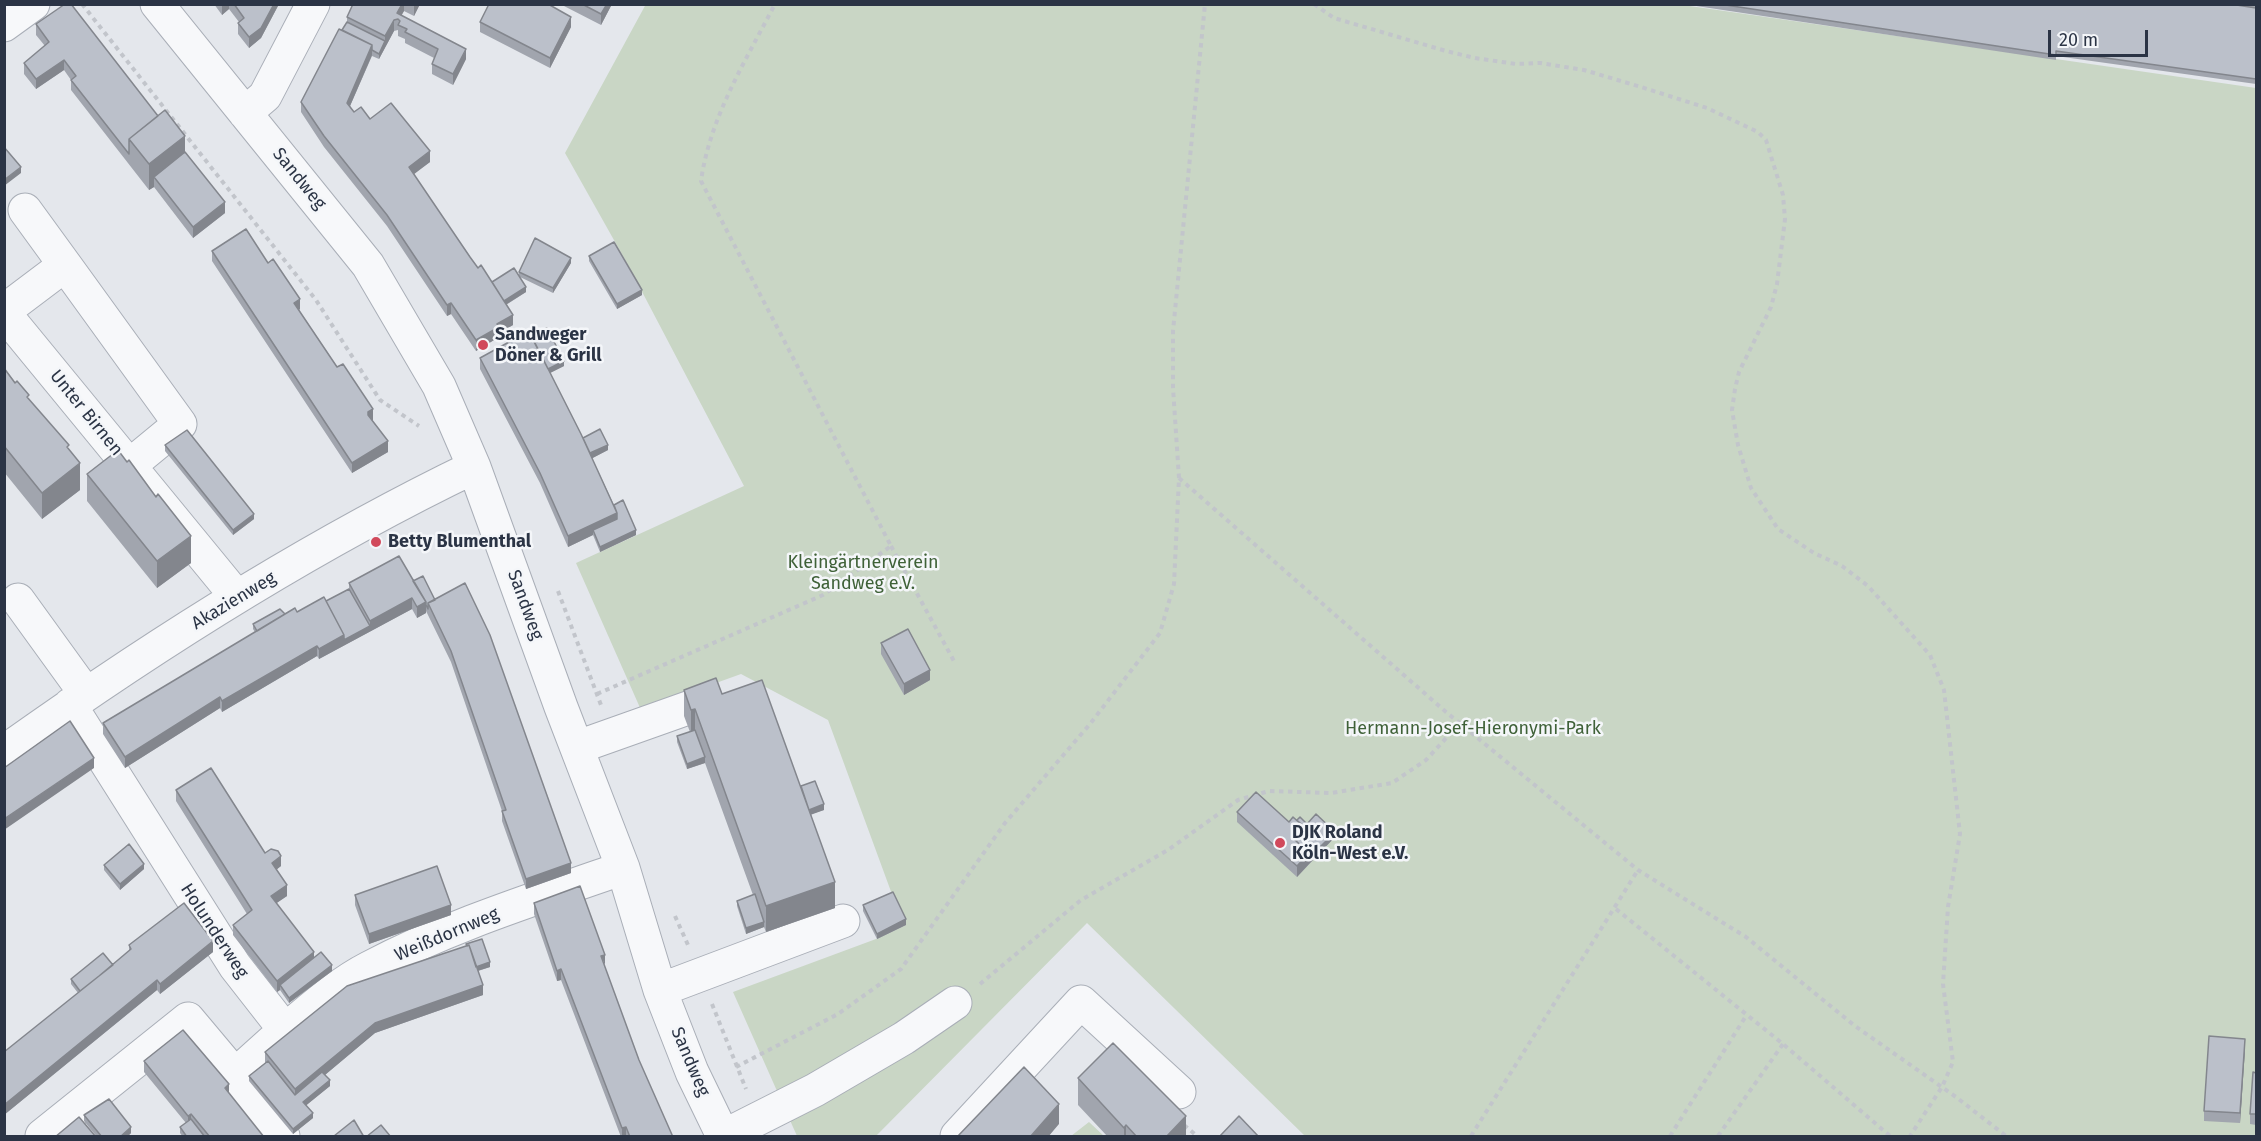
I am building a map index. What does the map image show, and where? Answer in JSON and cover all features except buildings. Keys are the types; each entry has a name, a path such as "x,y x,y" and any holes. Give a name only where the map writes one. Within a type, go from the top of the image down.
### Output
{"street":[{"path":"4,25 33,4"},
{"name":"Sandweg","path":"157,4 368,265 440,386 474,467 623,868 660,990 693,1072 724,1137"},
{"path":"245,113 265,96 313,4"},
{"path":"25,210 180,424 129,466"},
{"path":"4,312 65,265"},
{"name":"Unter Birnen","path":"4,312 237,597"},
{"name":"Akazienweg","path":"4,752 78,700 237,597 474,467"},
{"name":"Holunderweg","path":"18,600 235,966 285,1030"},
{"path":"578,747 702,703"},
{"name":"Weißdornweg","path":"285,1030 331,993 369,968 456,928 623,868"},
{"path":"660,990 843,921"},
{"path":"957,1137 1081,1002 1179,1092"},
{"path":"724,1137 815,1090 904,1038 955,1003"},
{"path":"42,1137 188,1019 284,1137"},
{"path":"235,1075 285,1030"}],"path":[{"path":"82,4 316,300 380,400 429,432"},
{"path":"775,4 719,112 705,151 701,182 891,546 955,663"},
{"path":"736,1067 838,1014 901,969 1005,823 1090,724 1160,633 1174,584 1179,478 1173,388 1173,331 1205,4"},
{"path":"1314,4 1334,18 1446,51 1486,60 1540,63 1584,70 1641,87 1707,108 1758,132 1766,140 1783,195 1785,219 1777,284 1771,308 1739,372 1732,410 1738,445 1751,488 1778,530 1814,553 1842,566 1868,586 1930,655 1944,690 1960,834 1948,908 1943,984 1953,1062 1942,1087 1910,1137"},
{"path":"1179,478 1460,723 1638,870 1746,938 1855,1026 1942,1087 2006,1137"},
{"path":"597,694 823,595 891,546"},
{"path":"955,1003 1081,900 1168,850 1238,800 1269,791 1331,793 1392,783 1426,760 1460,723"},
{"path":"1471,1137 1616,909 1638,870"},
{"path":"1616,909 1783,1044 1890,1137"},
{"path":"1670,1137 1746,1016"},
{"path":"1718,1137 1783,1044"}],"green space":[{"name":"Hermann-Josef-Hieronymi-Park","path":"646,4 1683,5 2256,88 2256,1136 1305,1136 1087,923 876,1136 797,1136 733,992 876,939 906,925 893,897 828,720 741,674 641,710 576,563 744,486 628,265 565,153"},
{"path":"1089,1122 1104,1136 1071,1136"}],"place":[{"name":"Sandweger Döner & Grill","path":"483,345"},
{"name":"Betty Blumenthal","path":"376,542"},
{"name":"DJK Roland Köln-West e.V.","path":"1280,843"}],"park label":[{"name":"Kleingärtnerverein Sandweg e.V.","path":"863,573"}]}
